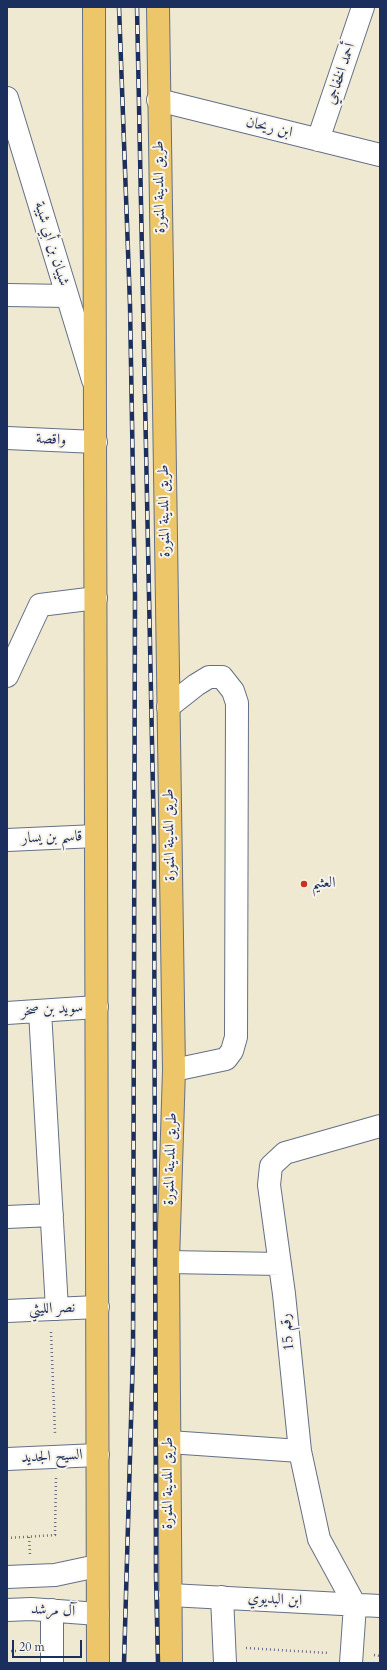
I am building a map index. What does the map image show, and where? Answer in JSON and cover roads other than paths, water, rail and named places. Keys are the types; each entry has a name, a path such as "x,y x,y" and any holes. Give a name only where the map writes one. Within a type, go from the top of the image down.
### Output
{"main road":[{"path":"94,7 98,1663"},
{"name":"طريق المدينة المنورة","path":"158,7 158,100 174,1070 168,1262 171,1663"}],"street":[{"name":"أحمد الخفاجي","path":"318,140 363,7"},
{"name":"شيبان بن أبي شيبة","path":"7,98 17,162 67,296 95,389"},
{"name":"ابن ريحان","path":"158,100 380,155"},
{"path":"7,295 67,296"},
{"name":"واقصة","path":"7,438 96,442"},
{"path":"7,676 40,605 96,598"},
{"path":"168,707 196,685 209,677 222,677 234,691 237,702 236,1037 232,1051 226,1059 174,1070"},
{"name":"قاسم بن يسار","path":"7,840 96,836"},
{"name":"سويد بن صخر","path":"7,1014 97,1007"},
{"path":"40,1011 57,1308"},
{"name":"رقم 15","path":"355,1605 319,1539 300,1451 280,1264 269,1185 272,1166 285,1153 380,1126"},
{"path":"7,1217 52,1215"},
{"path":"168,1262 280,1264"},
{"name":"نصر الليثي","path":"7,1310 98,1306"},
{"path":"169,1442 300,1451"},
{"name":"السيح الجديد","path":"7,1459 98,1455"},
{"path":"7,1577 55,1575 97,1566"},
{"name":"ابن البديوي","path":"170,1595 380,1606"},
{"path":"222,1597 225,1663"},
{"path":"351,1659 355,1605"},
{"name":"آل مرشد","path":"7,1610 31,1609 98,1614"},
{"path":"52,1610 52,1663"}],"railway":[{"path":"119,7 130,305 135,595 133,1353 124,1663"},
{"path":"137,7 154,840 156,1576 158,1663"}],"place":[{"name":"العثيم","path":"304,884"}]}
